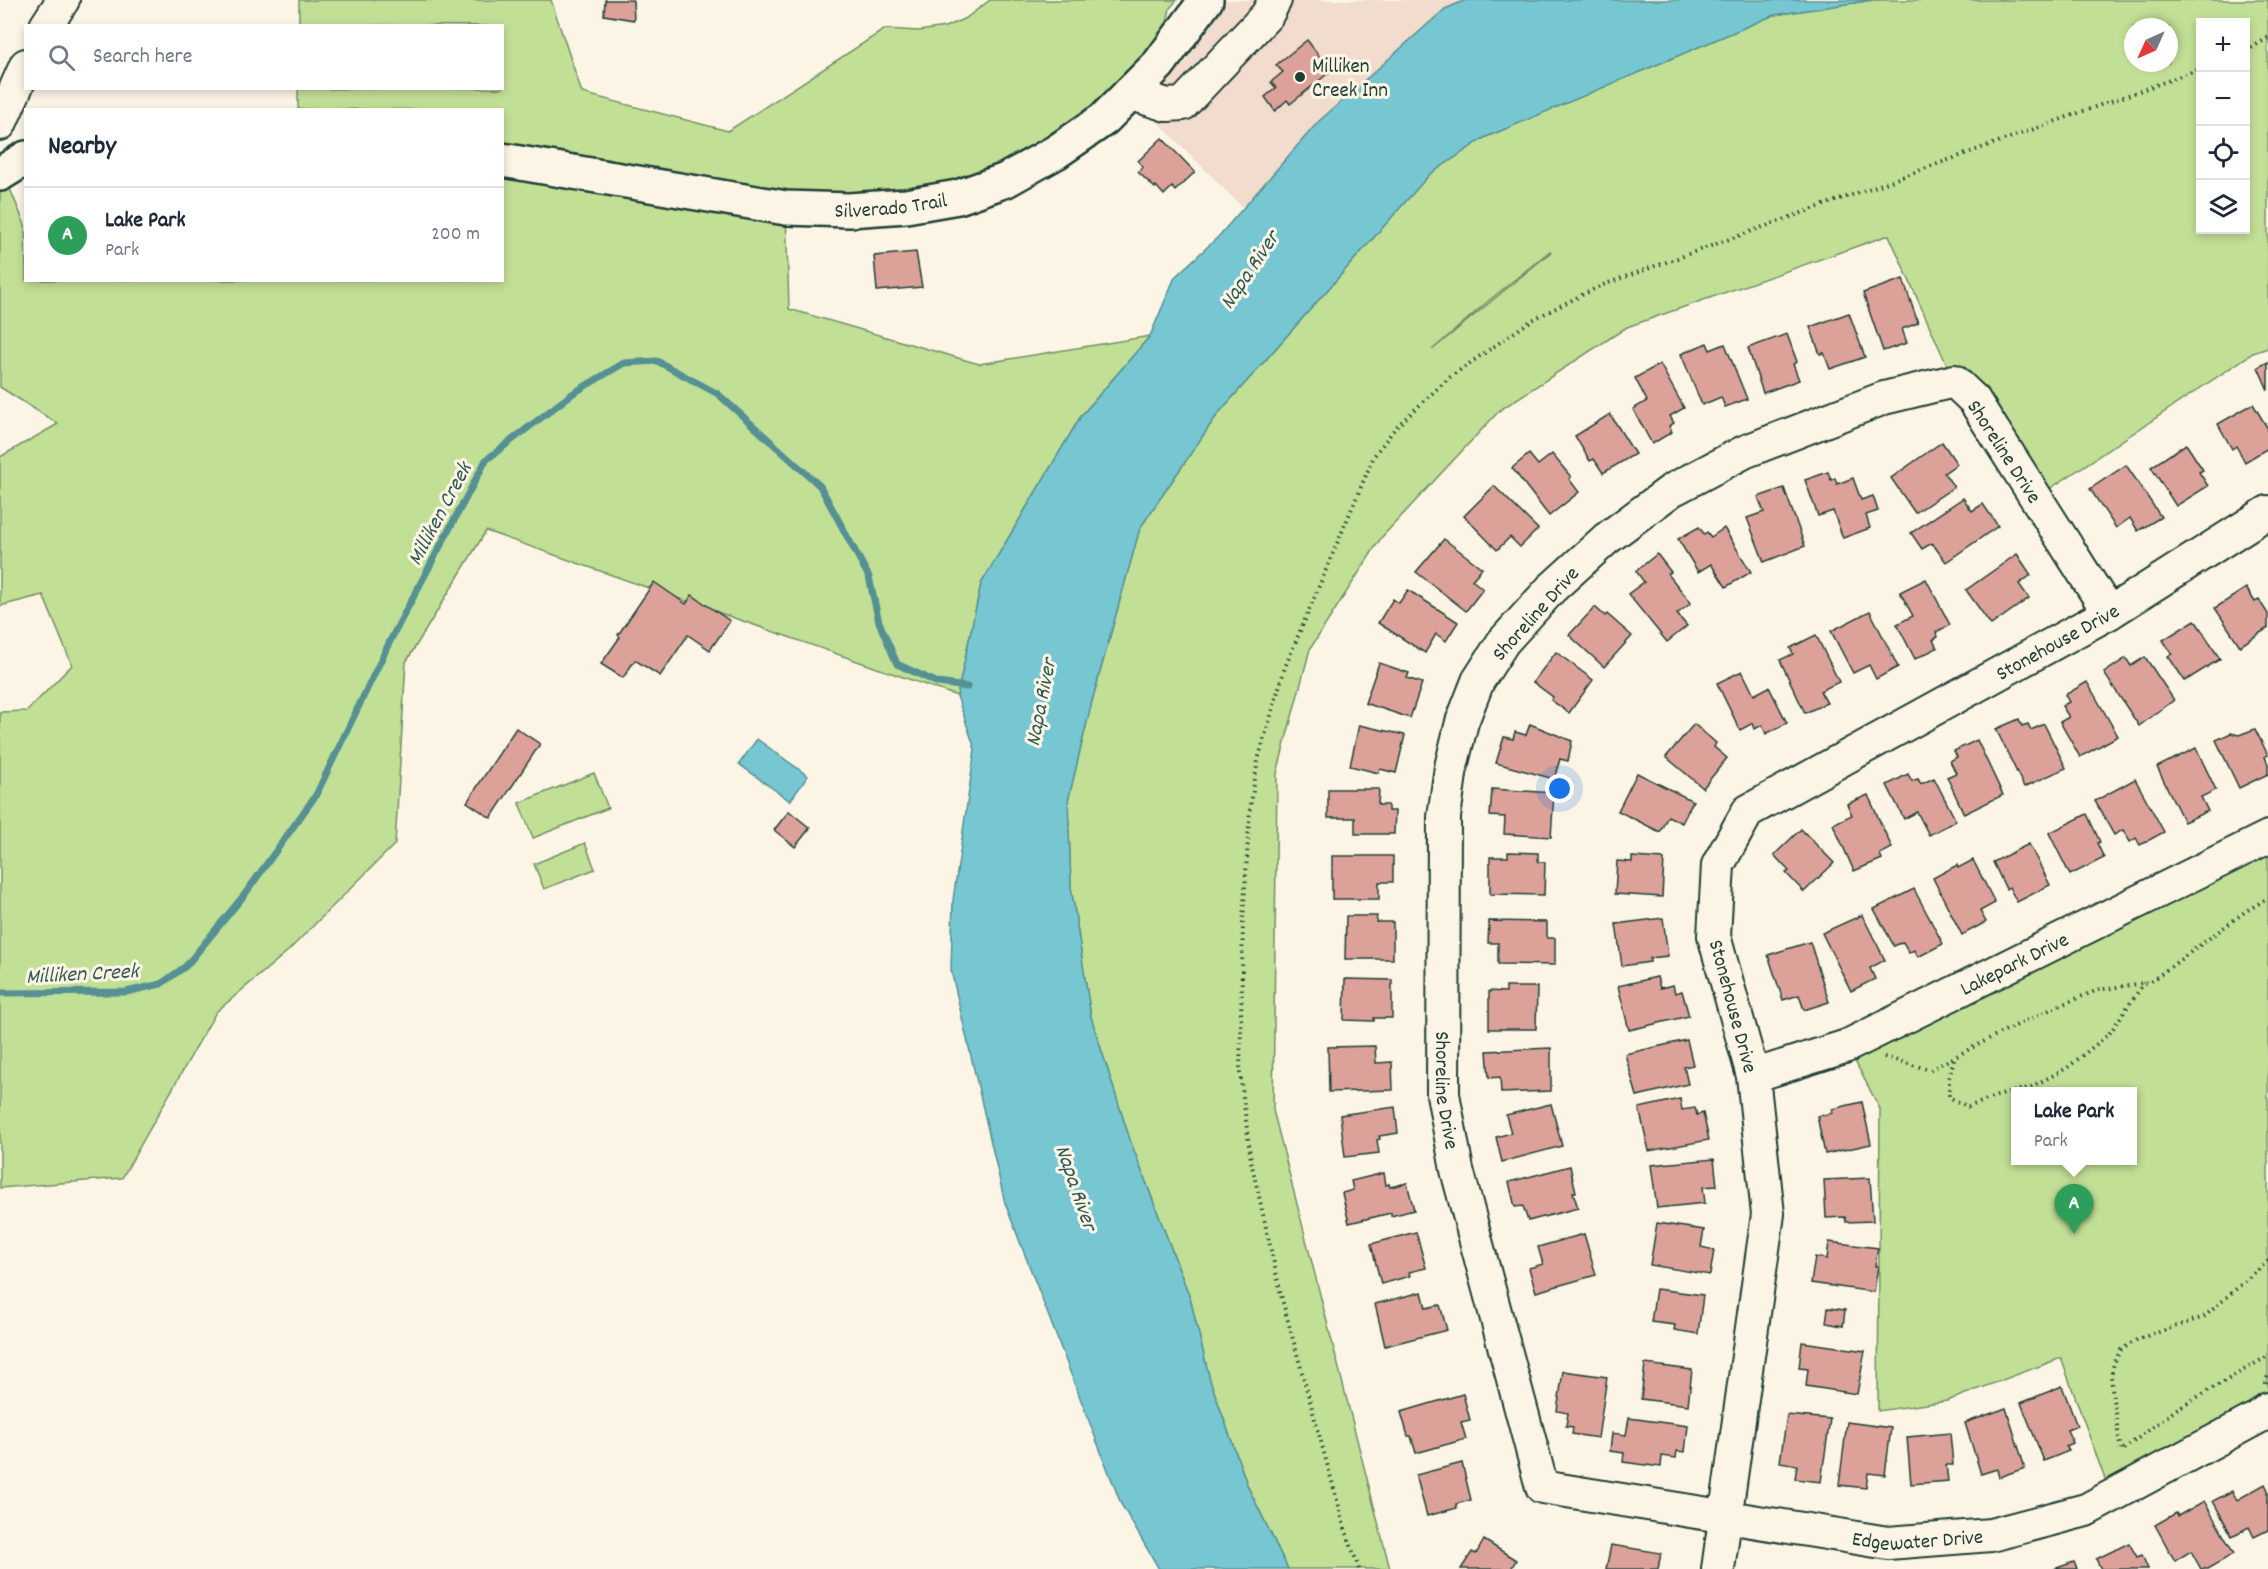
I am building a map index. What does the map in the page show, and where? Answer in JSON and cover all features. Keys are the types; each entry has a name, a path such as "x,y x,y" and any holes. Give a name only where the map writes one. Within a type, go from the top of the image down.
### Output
{"main road":[{"name":"Silverado Trail","path":"504,160 786,208 849,210 906,206 958,197 1006,180 1056,153 1104,119 1159,64 1206,0"}],"street":[{"path":"47,24 63,0"},
{"path":"1129,93 1167,105 1183,104 1267,15 1275,0"},
{"path":"0,124 24,70"},
{"name":"Shoreline Drive","path":"1542,1487 1457,1170 1443,1094 1444,817 1451,767 1462,722 1478,681 1503,642 1551,588 1598,546 1672,490 1744,452 1884,398 1954,381 1974,400 2109,613"},
{"name":"Stonehouse Drive","path":"1718,1569 1768,1214 1753,1076 1714,936 1718,866 1748,811 2109,613 2268,512"},
{"name":"Lakepark Drive","path":"1753,1076 1847,1046 2268,837"},
{"name":"Edgewater Drive","path":"1542,1487 1888,1543 1992,1535 2086,1510 2265,1417"}],"path":[{"path":"2250,49 2268,38"},
{"path":"1847,1046 1930,1070 2058,1006 2098,990 2150,982 2246,911 2268,898"},
{"path":"2031,1087 2067,1068 2109,1034 2144,983"},
{"path":"1954,1058 1949,1078 1949,1097 1968,1107 2011,1093"},
{"path":"2268,1261 2204,1317 2138,1339 2121,1350 2114,1363 2111,1376 2121,1451 2177,1409 2268,1356"}],"shaded area":[{"path":"1206,0 1466,0 1445,9 1318,122 1243,208 1129,93"}],"green space":[{"path":"299,0 551,0 582,93 728,131 885,29 919,31 945,27 966,18 990,0 1177,0 1170,8 1159,64 1006,180 786,209 789,309 979,364 1150,336 1081,416 981,584 957,696 486,531 406,662 395,844 288,951 216,1012 122,1178 0,1188 0,712 27,711 72,665 43,595 0,606 0,457 58,424 0,387 0,174 3,172 24,223 24,282 504,282 504,108 298,108 298,90 504,90 504,24 299,24"},
{"path":"1873,0 2268,0 2268,348 2253,353 2036,498 1954,381 1889,235 1627,327 1500,410 1381,538 1310,649 1277,773 1273,1110 1390,1569 1288,1569 1248,1487 1210,1380 1190,1298 1130,1140 1091,1017 1071,887 1068,801 1092,701 1140,528 1217,415 1429,175 1484,138 1774,15","holes":["1551,252 1432,350 1486,303"]},
{"path":"594,773 608,808 533,838 519,803"},
{"path":"2268,831 2268,1409 2111,1496 2061,1358 1947,1401 1878,1411 1880,1109 1847,1046"},
{"path":"585,843 595,869 544,889 534,864"}],"water":[{"name":"Napa River","path":"1466,0 1873,0 1774,15 1484,138 1429,175 1217,415 1140,528 1092,701 1068,801 1071,887 1091,1017 1130,1140 1190,1298 1210,1380 1248,1487 1288,1569 1159,1569 1121,1504 1005,1203 951,970 953,900 975,749 957,696 981,584 1081,416 1150,336 1175,277 1218,237 1318,122 1445,9"},
{"path":"757,739 808,776 790,801 739,764"}],"building":[{"path":"605,0 633,0 634,20 604,15"},
{"name":"Milliken Creek Inn","path":"1307,40 1331,71 1290,104 1287,100 1275,111 1265,97 1276,88 1271,82 1283,72 1276,65"},
{"path":"1162,138 1195,172 1175,191 1172,187 1164,195 1138,172 1143,167 1138,161"},
{"path":"916,252 922,287 877,291 874,256"},
{"path":"1903,279 1918,323 1902,329 1907,343 1883,351 1863,293"},
{"path":"1849,313 1865,357 1830,369 1824,353 1820,354 1810,327"},
{"path":"1787,334 1797,362 1793,364 1799,380 1763,393 1748,348"},
{"path":"1707,343 1710,350 1725,344 1747,399 1725,407 1721,397 1702,405 1681,354"},
{"path":"2268,362 2268,390 2258,367"},
{"path":"1660,364 1684,408 1670,416 1674,423 1669,426 1672,432 1652,444 1633,409 1647,401 1635,378"},
{"path":"2253,404 2268,429 2268,448 2245,462 2236,446 2232,449 2218,424"},
{"path":"1610,414 1635,454 1603,473 1594,459 1590,461 1575,436"},
{"path":"1942,442 1957,464 1944,473 1954,487 1915,513 1891,478"},
{"path":"2186,444 2203,470 2199,472 2208,486 2176,506 2151,467"},
{"path":"1529,454 1538,465 1552,454 1571,477 1569,479 1579,492 1549,516 1512,468"},
{"path":"2126,465 2161,517 2138,531 2130,518 2116,528 2090,489"},
{"path":"1828,472 1831,480 1835,478 1837,484 1853,478 1861,500 1873,496 1878,511 1866,515 1870,528 1843,538 1833,511 1818,516 1805,480"},
{"path":"1494,486 1538,529 1520,547 1510,537 1497,550 1464,516"},
{"path":"1784,488 1805,546 1764,562 1747,518 1764,512 1758,497"},
{"path":"1963,498 1972,511 1983,504 1998,526 1946,562 1932,543 1922,549 1911,533"},
{"path":"1699,527 1704,534 1707,532 1711,537 1724,528 1751,572 1726,587 1711,564 1698,572 1678,539"},
{"path":"1444,539 1482,568 1472,580 1483,589 1466,611 1416,572"},
{"path":"1657,554 1671,572 1668,574 1691,603 1677,614 1687,626 1667,642 1628,594 1644,582 1636,571"},
{"path":"2017,554 2031,575 2019,584 2029,598 1991,625 1966,590"},
{"path":"1926,579 1950,625 1936,632 1938,637 1933,640 1937,648 1915,659 1897,624 1913,616 1900,592"},
{"path":"654,582 686,604 692,595 730,621 710,650 688,635 660,676 635,660 623,678 601,664"},
{"path":"2246,588 2255,602 2259,600 2268,614 2268,628 2240,646 2215,608"},
{"path":"1408,590 1458,622 1446,641 1436,634 1425,653 1378,623 1393,599 1399,603"},
{"path":"1595,607 1605,616 1607,614 1632,636 1604,667 1569,635"},
{"path":"1870,611 1898,667 1876,679 1869,665 1853,673 1831,631"},
{"path":"2195,620 2220,659 2185,681 2168,656 2172,654 2163,640"},
{"path":"1816,635 1839,682 1820,691 1827,703 1805,713 1780,660 1793,654 1790,648"},
{"path":"1556,652 1593,680 1569,713 1551,700 1553,697 1533,682"},
{"path":"2145,657 2174,700 2139,726 2104,673 2126,658 2131,666"},
{"path":"1379,663 1409,673 1407,678 1422,683 1410,718 1365,703"},
{"path":"1742,671 1754,695 1769,687 1787,723 1766,734 1762,725 1755,729 1753,723 1740,730 1717,683"},
{"path":"2087,682 2118,736 2080,757 2060,722 2069,717 2062,706 2069,702 2065,695"},
{"path":"2019,719 2022,726 2028,724 2031,730 2044,724 2066,768 2024,787 1996,729"},
{"path":"1530,724 1572,741 1568,761 1560,759 1554,779 1496,763 1504,737 1513,739 1515,732 1526,735"},
{"path":"1694,724 1716,743 1714,747 1727,758 1703,788 1666,757"},
{"path":"1359,725 1405,735 1396,773 1380,769 1379,773 1350,766"},
{"path":"516,728 540,744 491,818 467,802"},
{"path":"2255,729 2268,755 2265,757 2268,774 2239,788 2216,740 2231,733 2239,735"},
{"path":"1977,740 2003,795 1964,814 1947,777 1956,773 1950,761 1957,757 1954,751"},
{"path":"2196,748 2216,790 2201,797 2208,811 2184,822 2157,767"},
{"path":"1637,773 1693,801 1682,823 1668,816 1660,832 1618,811"},
{"path":"1908,774 1912,781 1918,779 1921,784 1934,778 1956,821 1929,835 1917,812 1904,819 1887,785"},
{"path":"2135,779 2164,832 2140,845 2136,838 2130,842 2123,830 2114,835 2095,801"},
{"path":"1328,789 1379,789 1378,805 1388,805 1388,811 1395,811 1394,834 1355,834 1355,818 1328,818"},
{"path":"1492,789 1554,793 1551,837 1504,834 1505,817 1490,816"},
{"path":"1868,795 1892,848 1880,854 1882,859 1854,871 1833,824 1852,815 1847,804"},
{"path":"789,811 810,828 795,847 774,830"},
{"path":"2087,814 2100,842 2097,843 2104,858 2070,875 2049,833"},
{"path":"1801,829 1834,863 1804,892 1786,873 1789,871 1774,855"},
{"path":"2029,844 2050,885 2017,902 2009,887 2006,889 1993,862"},
{"path":"1508,852 1538,853 1538,862 1545,862 1544,895 1490,894 1490,857 1508,857"},
{"path":"1332,856 1393,856 1393,882 1379,882 1379,899 1332,899"},
{"path":"1632,857 1664,859 1662,897 1615,894 1617,861 1632,862"},
{"path":"1973,860 1995,903 1980,911 1986,922 1962,935 1933,878 1957,865 1958,868"},
{"path":"1914,889 1943,944 1918,957 1914,950 1909,953 1903,942 1894,946 1874,909"},
{"path":"1862,915 1885,960 1870,968 1875,979 1851,991 1822,933"},
{"path":"1346,916 1377,916 1376,922 1393,922 1393,959 1345,959"},
{"path":"1663,918 1668,956 1650,958 1650,962 1622,966 1616,924"},
{"path":"1489,921 1547,922 1547,938 1555,938 1555,965 1498,964 1498,943 1488,943"},
{"path":"1810,942 1829,1002 1804,1010 1799,995 1783,1000 1768,955"},
{"path":"1657,977 1660,988 1673,985 1675,993 1682,991 1689,1016 1629,1030 1618,986"},
{"path":"1345,979 1392,980 1392,1018 1374,1018 1374,1021 1344,1020"},
{"path":"1506,987 1537,987 1536,1029 1489,1029 1489,991 1506,992"},
{"path":"1687,1040 1693,1065 1684,1067 1688,1084 1637,1096 1625,1054"},
{"path":"1375,1046 1376,1063 1392,1062 1393,1090 1329,1092 1328,1047"},
{"path":"1551,1048 1551,1091 1501,1093 1500,1077 1489,1078 1487,1051"},
{"path":"1680,1099 1682,1110 1695,1108 1697,1115 1703,1113 1709,1140 1649,1151 1639,1108"},
{"path":"1862,1102 1871,1144 1825,1154 1817,1116 1833,1113 1832,1109"},
{"path":"1551,1104 1562,1146 1502,1162 1496,1137 1511,1133 1506,1115"},
{"path":"1395,1107 1398,1133 1379,1136 1380,1139 1377,1140 1379,1153 1345,1157 1340,1115"},
{"path":"1714,1159 1717,1186 1703,1187 1705,1203 1657,1208 1651,1165"},
{"path":"1570,1166 1576,1192 1573,1192 1578,1208 1528,1221 1523,1206 1515,1207 1509,1182"},
{"path":"1384,1173 1386,1185 1389,1184 1390,1187 1407,1183 1414,1210 1349,1223 1342,1193 1353,1190 1351,1181"},
{"path":"1870,1178 1873,1221 1846,1222 1845,1217 1826,1218 1824,1180"},
{"path":"1657,1223 1704,1230 1701,1247 1714,1250 1710,1275 1650,1265"},
{"path":"1416,1232 1426,1268 1409,1272 1410,1276 1381,1284 1371,1244"},
{"path":"1584,1234 1596,1275 1536,1292 1529,1268 1543,1264 1538,1247"},
{"path":"1829,1242 1878,1248 1874,1292 1811,1283 1815,1257 1827,1259"},
{"path":"1656,1289 1703,1295 1698,1334 1674,1330 1675,1325 1651,1322"},
{"path":"1422,1292 1426,1308 1440,1305 1447,1330 1385,1346 1375,1304"},
{"path":"1828,1308 1845,1310 1843,1326 1826,1323"},
{"path":"1802,1342 1865,1351 1857,1394 1806,1386 1808,1369 1799,1368"},
{"path":"1645,1364 1692,1370 1688,1405 1641,1399"},
{"path":"1563,1371 1607,1377 1598,1438 1572,1434 1573,1427 1566,1426 1568,1413 1557,1411"},
{"path":"2062,1386 2077,1426 2067,1430 2073,1443 2066,1446 2069,1451 2044,1461 2021,1403"},
{"path":"1463,1394 1470,1420 1461,1422 1466,1439 1416,1453 1401,1412"},
{"path":"2006,1408 2025,1468 1999,1477 1997,1469 1981,1474 1965,1423"},
{"path":"1787,1415 1830,1419 1821,1482 1795,1479 1797,1465 1780,1462"},
{"path":"1629,1418 1688,1426 1685,1452 1677,1451 1676,1458 1662,1456 1661,1467 1623,1462 1624,1453 1610,1451 1612,1433 1626,1435"},
{"path":"1847,1422 1891,1428 1885,1475 1868,1473 1866,1488 1839,1485"},
{"path":"1950,1433 1953,1465 1946,1465 1948,1481 1911,1484 1907,1437"},
{"path":"1462,1463 1471,1500 1456,1504 1457,1508 1427,1516 1416,1475"},
{"path":"2265,1484 2268,1490 2268,1530 2254,1537 2249,1527 2232,1536 2213,1501 2232,1491 2237,1500"},
{"path":"2204,1501 2234,1554 2207,1569 2201,1569 2191,1551 2175,1561 2155,1525 2176,1513 2178,1516"},
{"path":"1484,1540 1516,1560 1511,1569 1461,1569 1472,1552 1476,1554"},
{"path":"2129,1543 2137,1557 2142,1555 2148,1569 2101,1569 2096,1559"},
{"path":"1611,1545 1661,1553 1658,1569 1606,1569"},
{"path":"2074,1562 2077,1569 2054,1569"}],"waterway":[{"name":"Milliken Creek","path":"0,993 126,992 161,984 186,966 245,894 316,795 392,637 486,460 572,394 624,363 657,361 718,394 820,486 869,577 879,622 897,664 938,683 967,687"}],"place":[{"name":"Milliken Creek Inn","path":"1300,77"},
{"name":"Lake Park","path":"2074,1234"}]}
